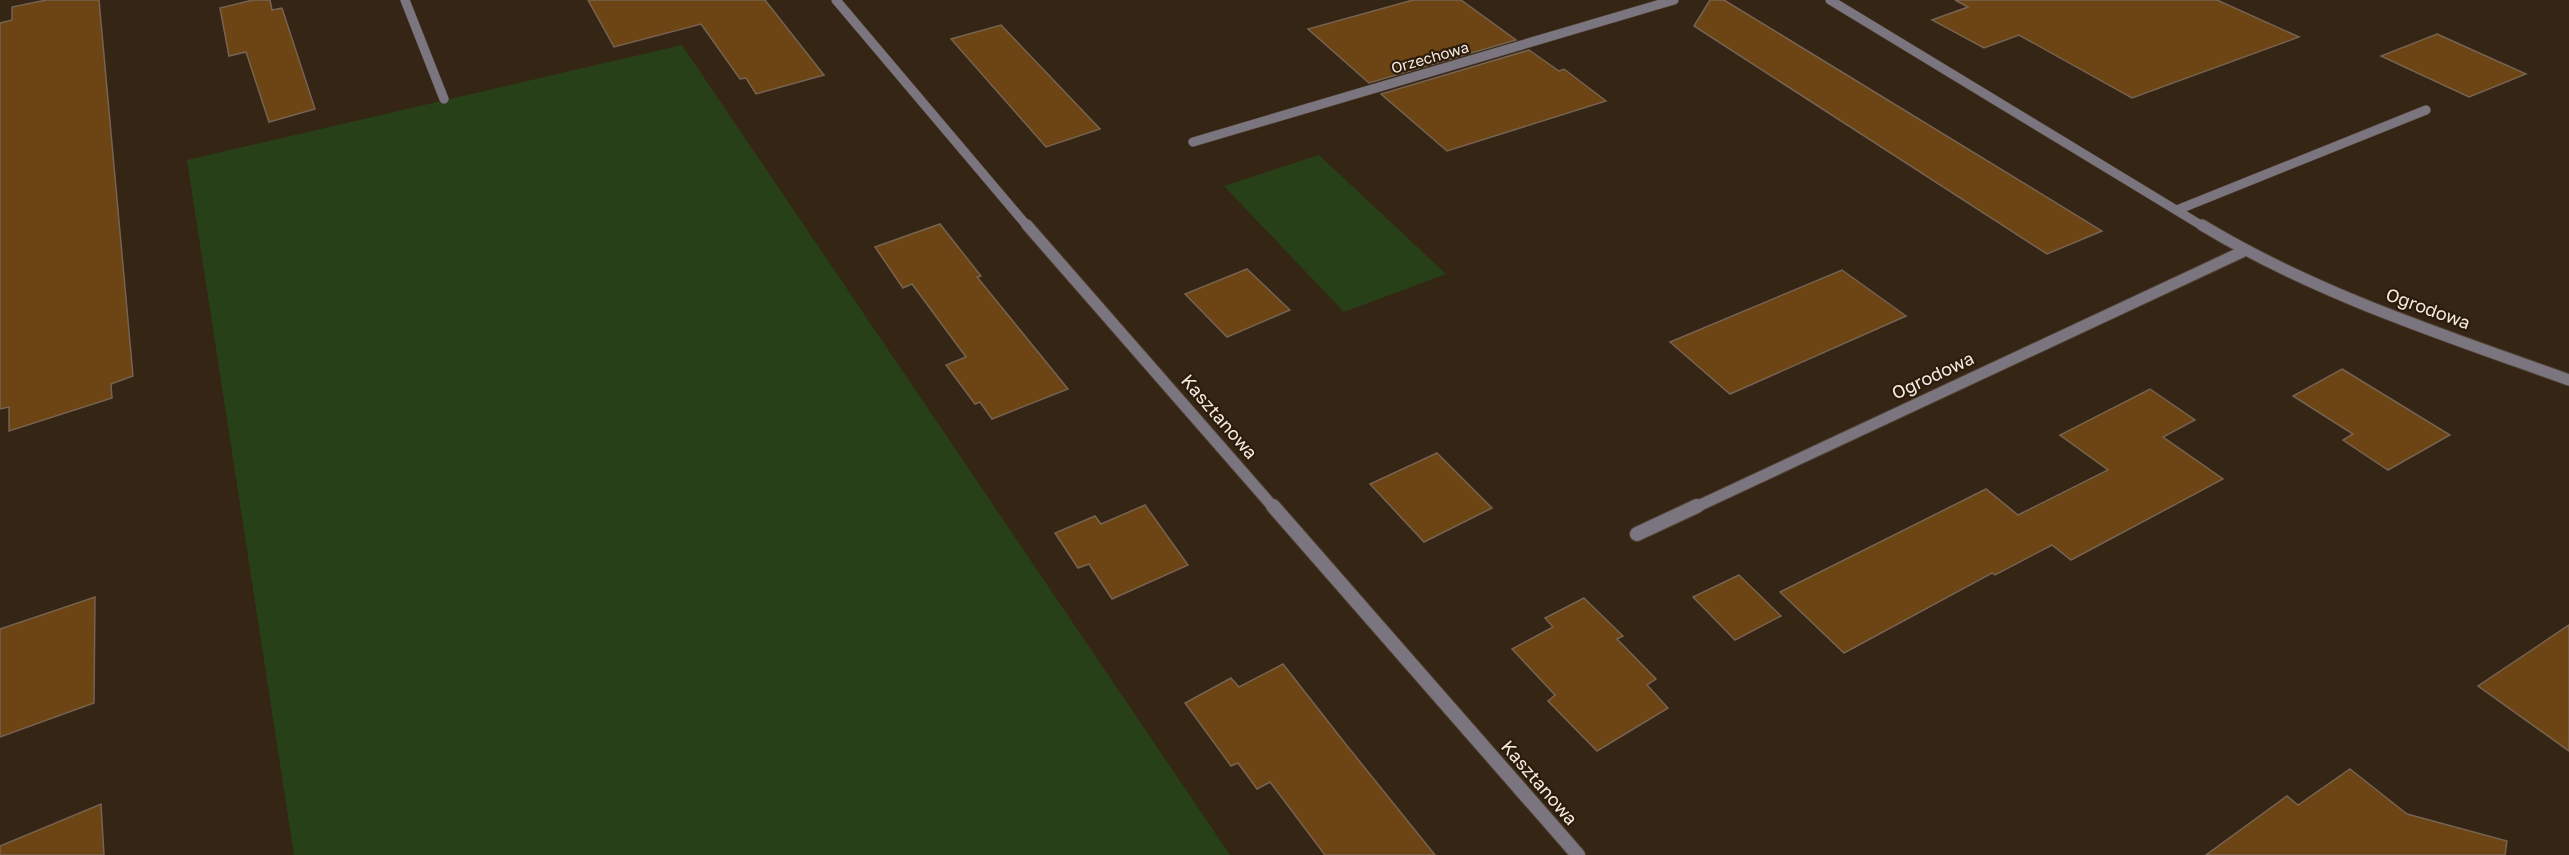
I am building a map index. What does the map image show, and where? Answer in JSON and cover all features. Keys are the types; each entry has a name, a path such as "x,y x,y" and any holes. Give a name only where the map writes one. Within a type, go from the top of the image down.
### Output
{"street":[{"path":"405,0 444,99"},
{"name":"Kasztanowa","path":"836,0 1011,207 1578,855"},
{"name":"Orzechowa","path":"1193,142 1674,0"},
{"name":"Ogrodowa","path":"1834,1 2244,251 2282,270 2383,312 2569,380"},
{"path":"2177,210 2426,110"},
{"name":"Ogrodowa","path":"1637,534 2244,251"}],"green space":[{"path":"682,45 1230,855 294,855 187,160"},
{"path":"1319,155 1446,274 1344,312 1224,186"}],"building":[{"path":"46,0 99,0 133,376 111,384 112,398 9,431 9,407 0,409 0,23 12,20 12,7"},
{"path":"253,0 270,0 272,10 282,8 315,109 269,122 246,52 229,56 220,8"},
{"path":"588,0 765,0 824,75 756,94 746,78 740,79 701,24 614,47"},
{"path":"1413,0 1461,0 1516,40 1369,83 1308,29"},
{"path":"1710,0 1724,0 2102,231 2047,254 1694,26"},
{"path":"1955,0 2217,0 2299,37 2132,98 2019,35 1984,48 1932,20 1968,7"},
{"path":"1001,25 1100,129 1046,147 951,39"},
{"path":"2437,34 2526,74 2469,97 2381,56"},
{"path":"1529,50 1559,71 1564,69 1606,101 1447,151 1381,94"},
{"path":"940,224 981,276 977,277 1068,389 992,419 980,402 975,404 946,365 966,357 912,284 903,288 875,247"},
{"path":"1247,269 1290,310 1227,337 1185,294"},
{"path":"1842,270 1906,316 1730,394 1670,342"},
{"path":"2342,369 2450,435 2388,470 2343,440 2353,434 2293,396"},
{"path":"2150,389 2195,420 2163,437 2223,479 2071,560 2052,545 1995,575 1992,573 1844,653 1780,592 1986,489 2018,515 2108,470 2060,435"},
{"path":"1437,453 1492,508 1424,542 1370,484"},
{"path":"1145,505 1188,565 1112,599 1089,564 1078,568 1055,533 1095,516 1101,524"},
{"path":"1739,575 1781,616 1735,640 1693,597"},
{"path":"95,597 94,703 0,737 0,629"},
{"path":"1584,598 1623,636 1617,639 1656,679 1647,685 1668,708 1597,751 1548,701 1555,695 1512,649 1553,627 1545,618"},
{"path":"2569,625 2569,751 2478,686"},
{"path":"1283,664 1435,855 1325,855 1270,782 1257,789 1238,763 1231,766 1185,703 1231,678 1239,687"},
{"path":"2350,769 2407,814 2507,841 2505,855 2206,855 2287,796 2298,805"},
{"path":"101,804 104,855 0,855 0,846"}]}
